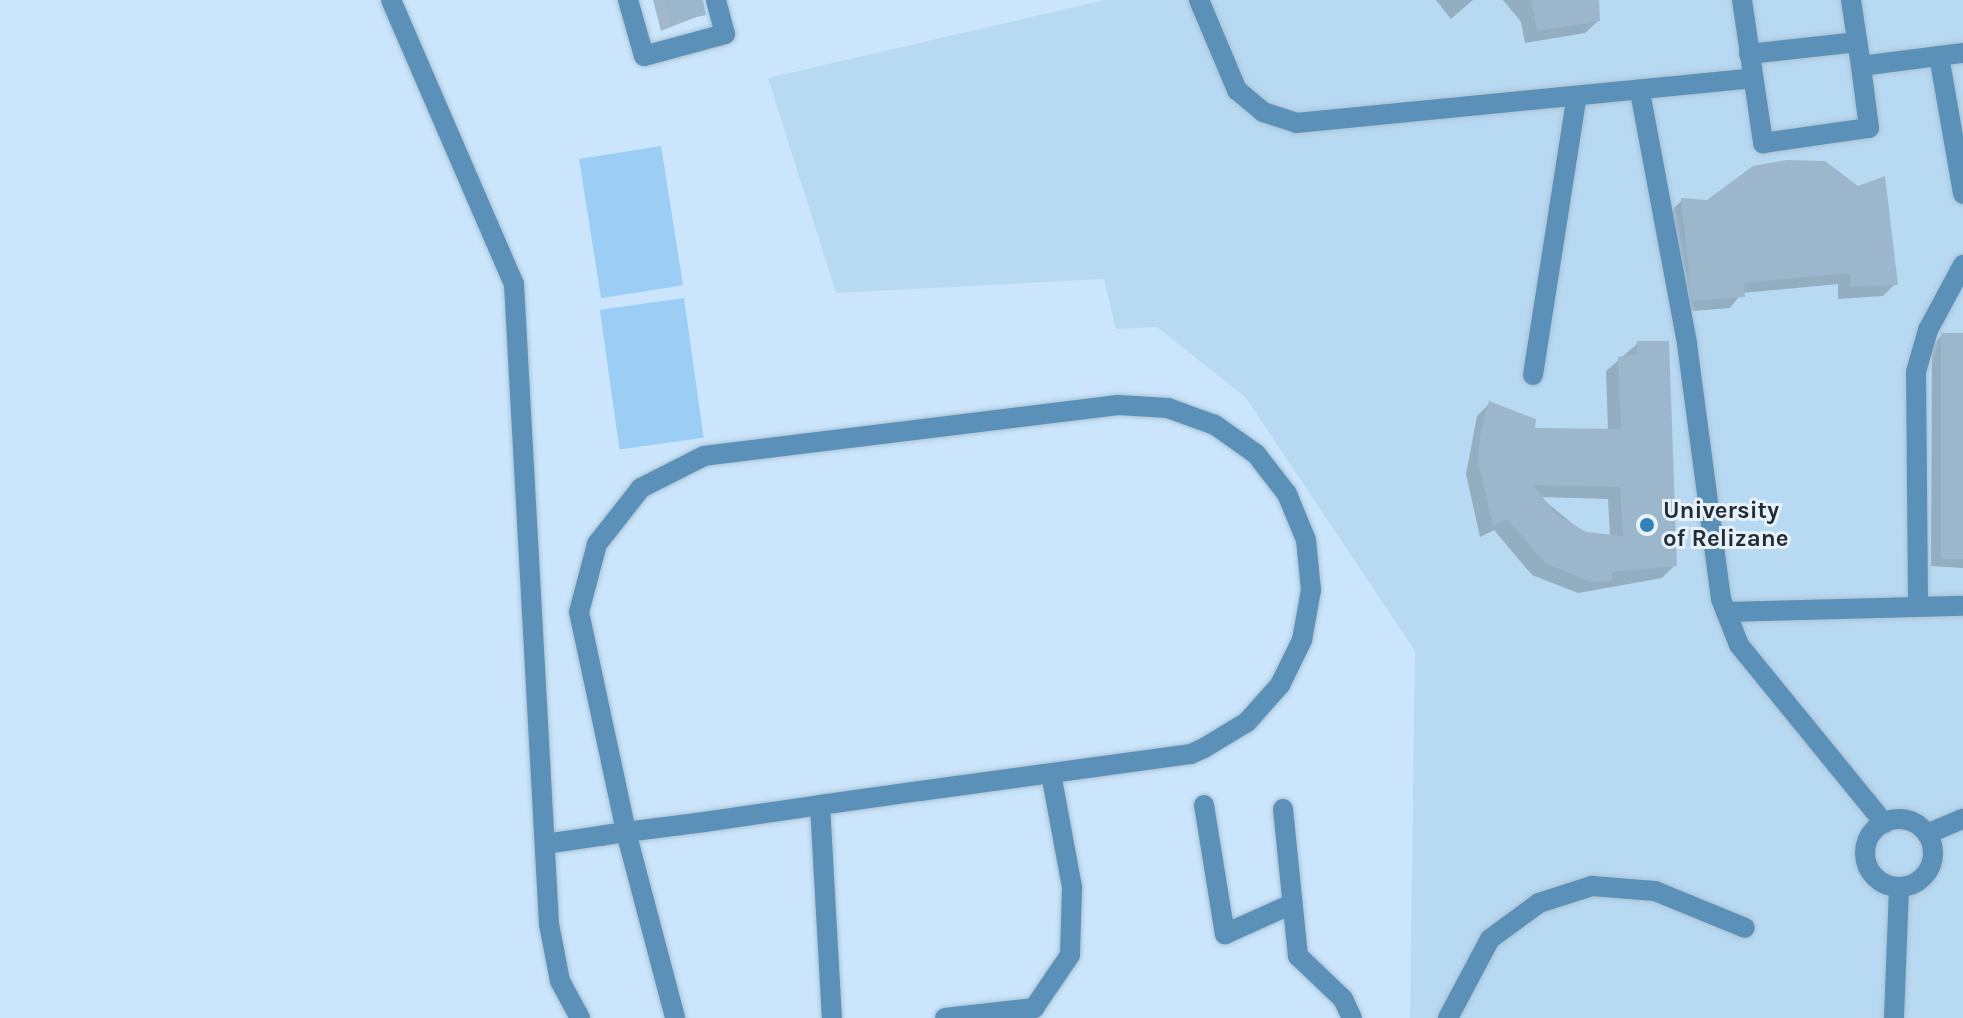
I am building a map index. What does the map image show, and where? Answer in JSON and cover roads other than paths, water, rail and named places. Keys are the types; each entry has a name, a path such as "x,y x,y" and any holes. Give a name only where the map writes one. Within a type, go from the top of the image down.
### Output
{"street":[{"path":"391,0 514,284 545,844 560,981 580,1018"},
{"path":"628,0 644,56 725,34 716,0"},
{"path":"1199,0 1237,90 1263,112 1296,123 1576,100 1752,78"},
{"path":"1742,0 1763,143 1869,128 1851,0"},
{"path":"1749,54 1857,42"},
{"path":"1861,66 1963,53"},
{"path":"1939,56 1963,194"},
{"path":"1640,92 1726,612 1739,645 1884,823"},
{"path":"1533,375 1576,100"},
{"path":"1918,599 1916,372 1928,330 1963,265"},
{"path":"545,844 626,832 820,805 1051,774 1204,748 1247,722 1280,685 1302,640 1311,590 1306,540 1292,505 1256,454 1215,425 1168,408 1118,405 704,456 641,488 597,544 579,612 626,832 675,1018"},
{"path":"1726,612 1963,606"},
{"path":"945,1018 1034,1008 1070,955 1072,887 1051,774"},
{"path":"820,805 832,1018"},
{"path":"1204,805 1225,934 1292,904"},
{"path":"1283,809 1298,956 1343,999 1352,1018"},
{"path":"1927,834 1963,819"},
{"path":"1906,820 1927,834 1931,867 1915,884 1899,887 1881,883 1867,865 1866,843 1884,823 1906,820"},
{"path":"1448,1018 1490,939 1539,903 1592,886 1655,891 1745,928"},
{"path":"1894,1018 1899,887"}],"place":[{"name":"University of Relizane","path":"1647,525"}]}
